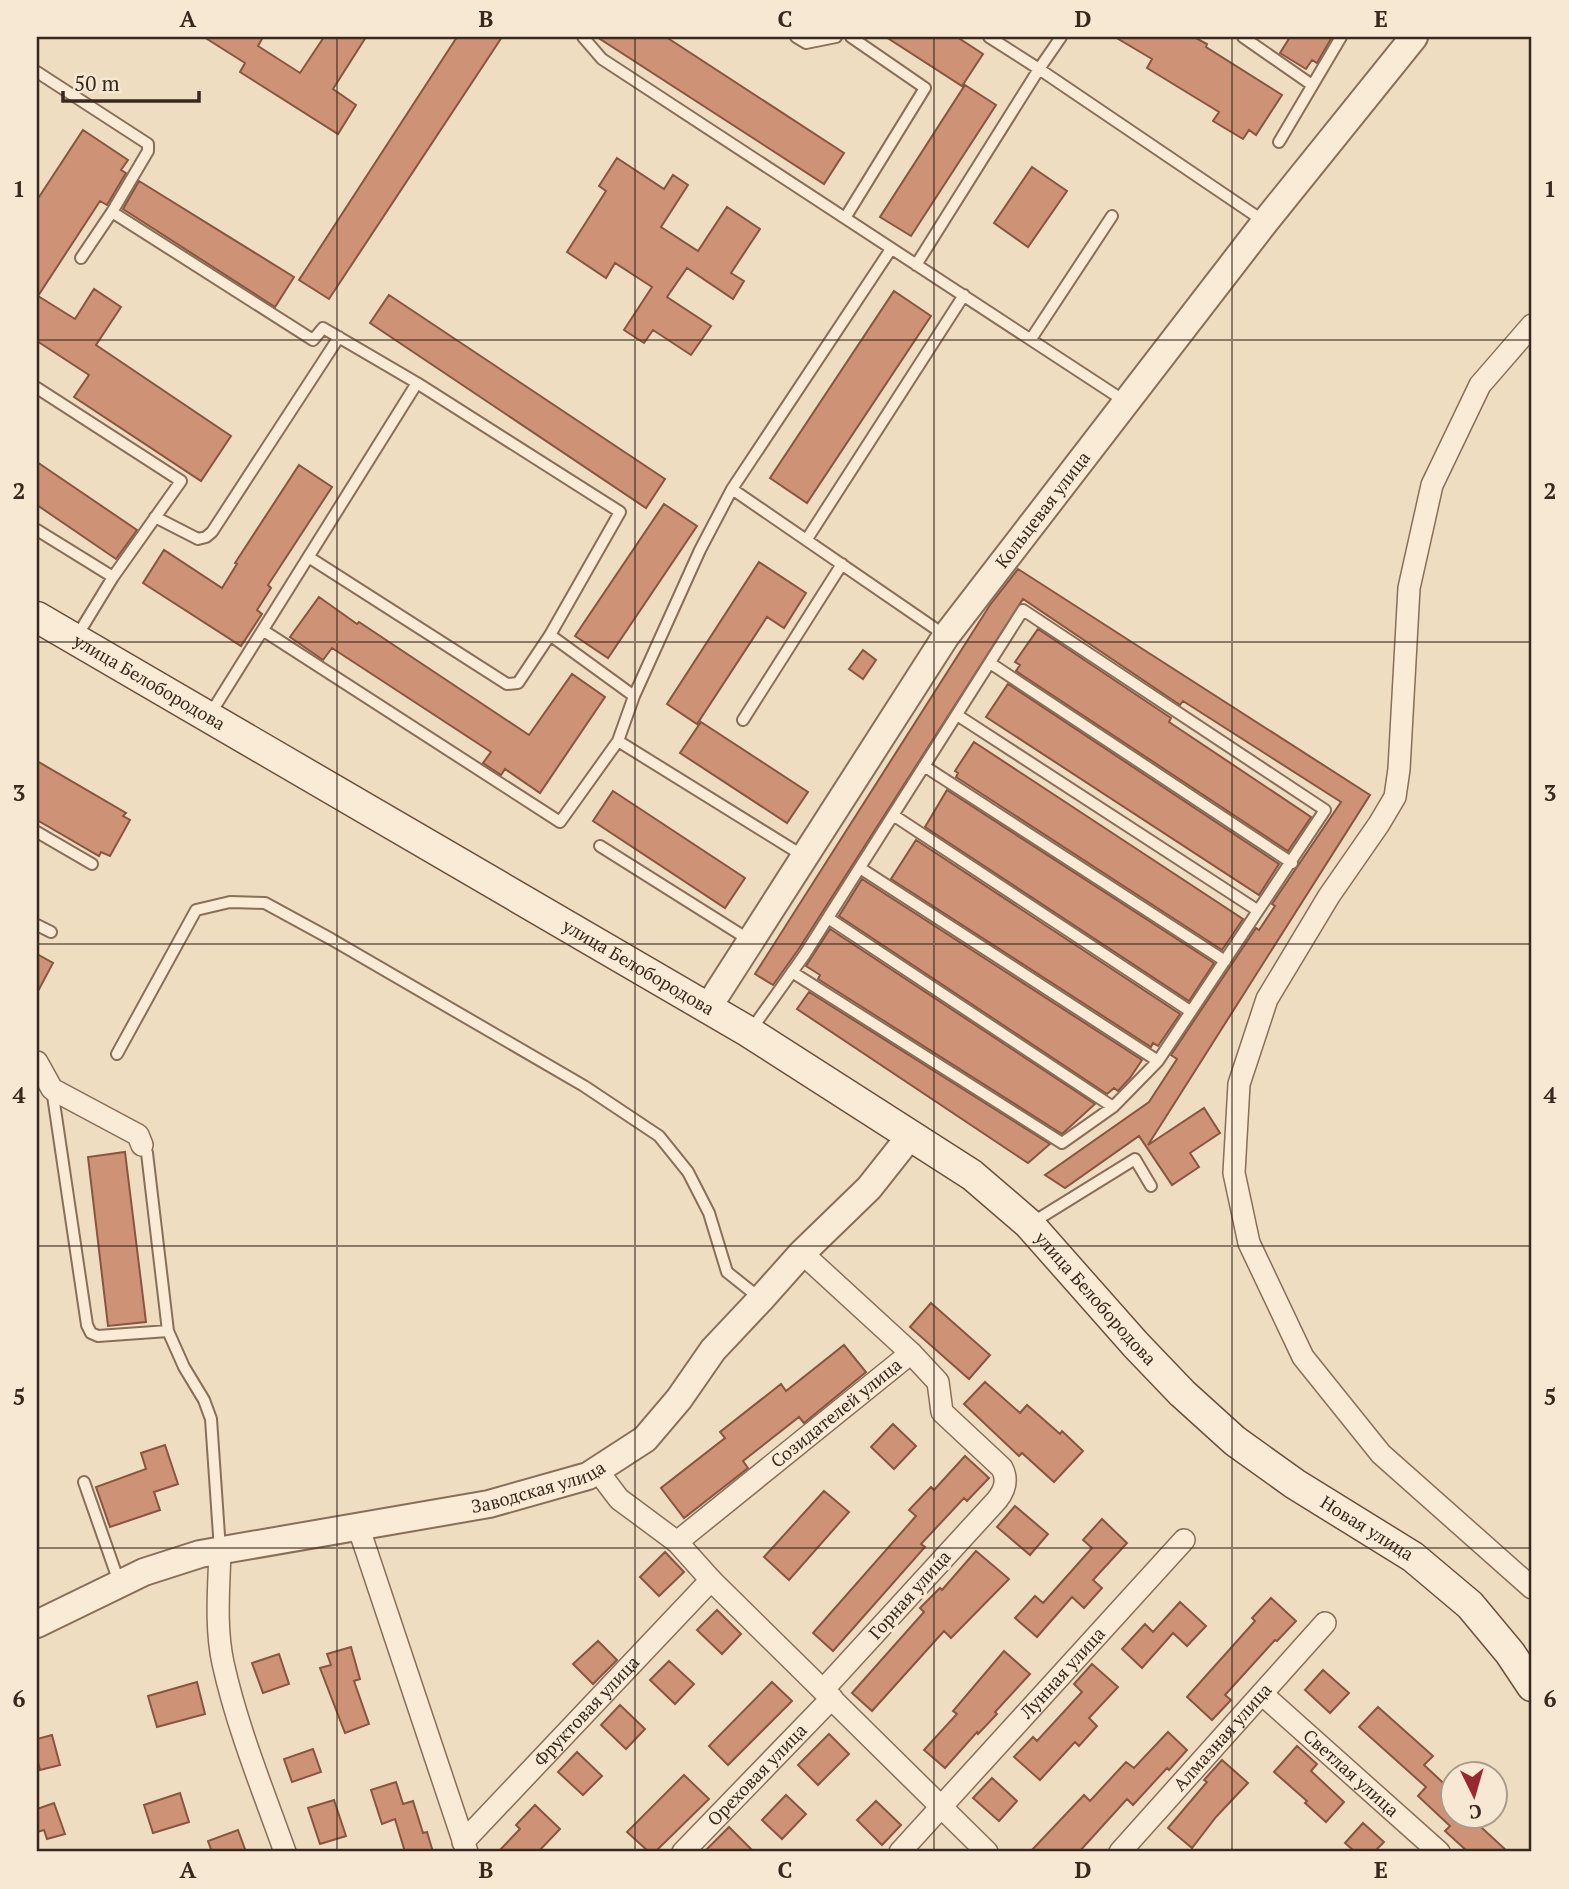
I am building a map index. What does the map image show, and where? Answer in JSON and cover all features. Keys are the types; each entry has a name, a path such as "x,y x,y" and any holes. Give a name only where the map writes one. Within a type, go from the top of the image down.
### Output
{"main road":[{"name":"улица Белобородова","path":"37,617 749,1032 972,1175 1029,1224 1182,1393"},
{"name":"Новая улица","path":"1182,1393 1235,1441 1296,1484 1413,1557 1470,1605 1510,1653 1532,1686"}],"street":[{"name":"Кольцевая улица","path":"707,1009 946,636 1265,222 1414,37"},
{"path":"1532,325 1480,385 1432,485 1409,588 1395,797 1329,896 1267,999 1239,1084 1234,1173 1249,1243 1303,1357 1381,1454 1532,1588"},
{"path":"37,1062 52,1090 138,1135 142,1145"},
{"name":"Заводская улица","path":"37,1625 155,1568 220,1550 489,1504 588,1476 645,1438 680,1399 713,1350 802,1253 869,1188 911,1135"},
{"name":"Созидателей улица","path":"677,1542 911,1353 802,1253"},
{"name":"Горная улица","path":"828,1694 997,1500 1004,1488 1002,1468 942,1412 938,1382 911,1353"},
{"path":"597,1470 619,1499 677,1542 711,1580 987,1852"},
{"path":"358,1526 465,1847"},
{"name":"Лунная улица","path":"900,1852 1184,1540"},
{"path":"220,1550 219,1618 223,1662 238,1716 285,1852"},
{"name":"Фруктовая улица","path":"465,1847 711,1580"},
{"name":"Алмазная улица","path":"1131,1849 1325,1623"},
{"name":"Ореховая улица","path":"683,1852 828,1694"},
{"name":"Светлая улица","path":"1262,1694 1439,1852"}],"lane":[{"path":"583,37 602,60 1126,402"},
{"path":"796,37 806,43 836,37"},
{"path":"845,218 925,88 851,37"},
{"path":"989,37 1265,222"},
{"path":"916,265 1060,37"},
{"path":"1243,37 1312,85"},
{"path":"1279,142 1341,37"},
{"path":"37,72 148,144 148,151 113,212 81,258"},
{"path":"113,212 313,340 323,328 417,383 621,512 550,635 518,683 508,684 310,558"},
{"path":"1031,339 1112,216"},
{"path":"264,631 560,822 618,741 634,696 700,550 732,489 891,249"},
{"path":"807,539 964,295"},
{"path":"155,517 198,539 212,532 339,337"},
{"path":"208,718 417,383"},
{"path":"37,388 181,481 113,578 75,639"},
{"path":"732,489 946,636"},
{"path":"37,530 113,578"},
{"path":"743,720 842,564"},
{"path":"749,1032 828,918 1023,610 1325,810 1158,1061 1113,1107 1062,1143 792,972"},
{"path":"550,635 634,696"},
{"path":"990,663 1292,863"},
{"path":"957,715 1257,910"},
{"path":"618,741 805,857"},
{"path":"925,766 1225,961"},
{"path":"893,816 1190,1011"},
{"path":"37,832 92,864"},
{"path":"600,846 751,941"},
{"path":"860,868 1158,1061"},
{"path":"117,1054 196,911 230,902 265,904 331,939 584,1086 659,1136 688,1172 704,1202 727,1272 761,1300"},
{"path":"828,918 1113,1107"},
{"path":"37,925 51,932"},
{"path":"52,1090 87,1325 91,1333 98,1336 167,1331"},
{"path":"142,1145 147,1153 167,1331 204,1400 211,1419 220,1550"},
{"path":"1029,1224 1135,1159 1151,1185"},
{"path":"84,1482 120,1584"}],"building":[{"path":"204,37 263,37 258,46 300,73 324,37 366,37 333,89 356,105 338,134 240,72 245,63"},
{"path":"457,37 502,37 329,299 299,280"},
{"path":"597,37 666,37 844,153 824,184"},
{"path":"886,37 957,37 983,54 962,86"},
{"path":"1115,37 1194,37 1282,95 1256,135 1249,130 1243,139 1213,121 1219,112 1147,68 1152,59"},
{"path":"1290,37 1332,37 1317,63 1312,60 1306,69 1280,53"},
{"path":"965,85 996,105 911,236 880,217"},
{"path":"83,130 128,160 121,170 126,173 107,205 100,201 38,296 75,319 94,289 121,307 96,345 231,436 201,481 74,397 89,375 37,341 37,200"},
{"path":"617,158 664,189 673,175 688,185 661,227 698,251 727,207 760,229 731,273 744,281 733,299 687,268 667,297 711,326 691,355 653,330 644,343 624,330 652,287 615,263 606,278 567,252 606,191 599,186"},
{"path":"1032,167 1067,191 1028,247 994,223"},
{"path":"139,181 294,277 275,307 123,209"},
{"path":"894,291 931,316 807,503 770,478"},
{"path":"389,295 665,479 646,508 370,323"},
{"path":"37,462 137,530 116,559 37,505"},
{"path":"299,465 332,487 268,585 271,588 257,610 262,614 241,646 143,583 164,550 222,588 237,564 235,563"},
{"path":"664,504 697,526 608,658 575,636"},
{"path":"759,562 806,593 784,628 767,617 697,724 667,704"},
{"path":"1018,569 1370,795 1148,1145 1204,1108 1220,1133 1190,1153 1199,1167 1172,1185 1139,1136 1065,1188 1045,1175 1149,1102 1177,1059 1171,1055 1256,928 1259,930 1275,906 1272,904 1341,802 1183,701 1180,705 1023,599 773,985 755,974 990,605"},
{"path":"319,597 529,735 572,674 605,697 540,793 505,769 501,775 483,763 491,752 332,648 323,660 290,637"},
{"path":"1038,629 1171,718 1169,722 1311,817 1288,851 1016,671 1020,665 1015,662"},
{"path":"863,650 876,660 863,679 849,669"},
{"path":"1008,684 1279,864 1259,895 986,717"},
{"path":"701,722 808,792 787,823 680,753"},
{"path":"974,742 1243,919 1222,950 956,777 958,773 955,771"},
{"path":"37,761 126,813 123,816 130,820 110,856 101,852 99,856 37,820"},
{"path":"947,790 1214,963 1189,1001 925,827"},
{"path":"613,791 745,878 725,908 593,821"},
{"path":"916,840 1180,1014 1158,1046 1153,1043 1151,1047 891,879"},
{"path":"862,879 1142,1060 1130,1078 1118,1091 1114,1088 1107,1094 839,916"},
{"path":"830,929 1095,1104 1062,1134 818,979 820,975 806,966"},
{"path":"37,954 53,963 37,993"},
{"path":"809,992 1050,1144 1028,1163 797,1009"},
{"path":"125,1152 146,1322 108,1326 88,1157"},
{"path":"931,1303 990,1355 969,1379 910,1327"},
{"path":"844,1345 866,1372 804,1423 799,1417 743,1461 748,1468 684,1518 661,1488 725,1438 720,1432 781,1384 786,1391"},
{"path":"985,1382 1020,1413 1027,1405 1060,1434 1062,1431 1083,1451 1054,1482 1022,1453 1019,1456 964,1404"},
{"path":"893,1424 916,1446 894,1469 871,1447"},
{"path":"165,1445 178,1484 154,1492 160,1510 110,1527 96,1487 146,1469 141,1453"},
{"path":"965,1456 989,1478 967,1501 964,1498 921,1544 925,1547 833,1651 813,1633 916,1516 909,1510 931,1487 934,1490"},
{"path":"824,1491 849,1512 789,1580 764,1557"},
{"path":"1015,1506 1048,1534 1030,1555 997,1527"},
{"path":"1102,1519 1127,1543 1093,1580 1102,1588 1084,1608 1072,1597 1037,1637 1015,1618 1035,1596 1043,1603 1092,1548 1083,1540"},
{"path":"976,1551 1009,1579 951,1638 944,1631 872,1711 852,1693 924,1612 920,1608 940,1588 942,1590"},
{"path":"665,1552 684,1572 659,1596 640,1577"},
{"path":"1271,1598 1296,1621 1225,1695 1231,1700 1212,1720 1187,1697 1255,1621 1252,1618"},
{"path":"1180,1602 1206,1626 1187,1646 1173,1633 1142,1668 1122,1649 1145,1624 1153,1632"},
{"path":"717,1610 741,1634 722,1654 697,1630"},
{"path":"598,1641 617,1660 593,1684 573,1664"},
{"path":"351,1647 360,1679 354,1681 369,1724 345,1733 320,1668 331,1665 327,1654"},
{"path":"1004,1651 1030,1674 995,1712 997,1714 945,1768 924,1750 957,1714 953,1711"},
{"path":"279,1654 289,1684 263,1693 252,1663"},
{"path":"669,1661 694,1684 675,1704 650,1680"},
{"path":"1092,1664 1118,1687 1089,1718 1097,1726 1079,1746 1075,1742 1040,1780 1014,1757 1033,1737 1037,1741 1082,1692 1074,1684"},
{"path":"1323,1670 1349,1693 1330,1713 1305,1690"},
{"path":"197,1682 205,1714 157,1727 148,1696"},
{"path":"772,1682 792,1701 728,1765 709,1746"},
{"path":"620,1705 645,1729 626,1749 601,1725"},
{"path":"1378,1707 1433,1756 1424,1765 1440,1780 1440,1817 1418,1796 1426,1787 1359,1727"},
{"path":"1168,1732 1187,1750 1133,1805 1127,1799 1079,1852 1030,1852 1084,1795 1090,1801 1126,1762 1134,1768"},
{"path":"829,1734 849,1754 818,1785 798,1765"},
{"path":"52,1735 60,1765 40,1770 37,1739"},
{"path":"1297,1746 1317,1764 1311,1771 1344,1802 1326,1822 1274,1772"},
{"path":"313,1749 321,1772 292,1782 284,1759"},
{"path":"577,1752 602,1776 583,1795 558,1772"},
{"path":"1222,1760 1248,1783 1192,1848 1168,1828"},
{"path":"684,1775 709,1799 655,1852 649,1852 627,1832"},
{"path":"992,1778 1017,1801 999,1821 973,1798"},
{"path":"396,1782 403,1804 413,1801 423,1833 427,1832 433,1852 405,1852 395,1819 382,1824 371,1790"},
{"path":"180,1793 189,1822 153,1833 144,1805"},
{"path":"786,1795 806,1814 782,1839 762,1820"},
{"path":"334,1800 346,1836 320,1844 308,1808"},
{"path":"876,1801 901,1825 882,1845 857,1820"},
{"path":"54,1803 65,1834 47,1839 44,1830 37,1832 37,1809"},
{"path":"535,1805 560,1829 538,1852 498,1852 520,1829 516,1825"},
{"path":"1363,1823 1384,1842 1374,1852 1355,1852 1345,1843"},
{"path":"729,1827 754,1852 704,1852"},
{"path":"1483,1829 1508,1852 1468,1852 1445,1831"},
{"path":"238,1830 246,1852 212,1852 208,1841"}]}
